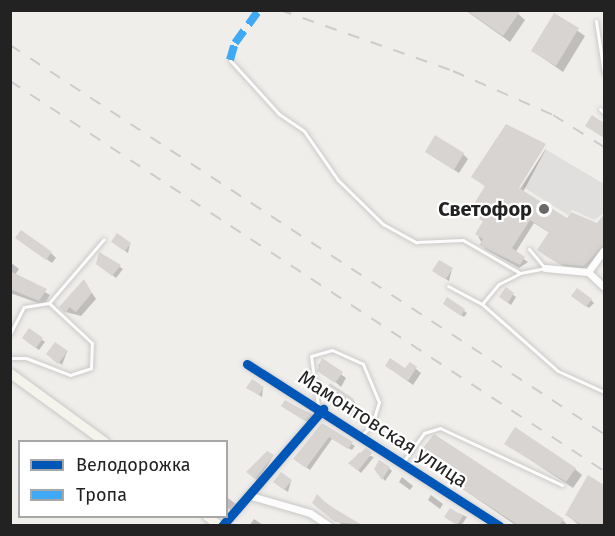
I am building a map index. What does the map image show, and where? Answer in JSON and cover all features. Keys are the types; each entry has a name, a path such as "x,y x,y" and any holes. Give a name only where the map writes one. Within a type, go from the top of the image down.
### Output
{"main road":[{"path":"10,373 104,440"}],"street":[{"path":"588,272 604,250"},
{"path":"545,267 588,272 604,287"},
{"name":"Мамонтовская улица","path":"247,364 321,408 499,525"},
{"path":"221,525 251,496 321,408"},
{"path":"251,496 310,513 329,525"}],"lane":[{"path":"596,21 604,73"},
{"path":"231,60 279,114 304,131 338,180 383,224 416,242 463,240 520,273"},
{"path":"600,109 604,113"},
{"path":"10,334 24,307 49,303 104,239"},
{"path":"482,304 499,284 520,273 545,267 529,249"},
{"path":"448,286 482,304 558,371 604,392"},
{"path":"10,358 26,358 69,375 91,368 92,343 49,303"},
{"path":"321,408 311,356 332,350 363,364 379,402 372,425 362,435"},
{"path":"404,462 424,433 440,428 562,485"}],"shaded area":[{"path":"545,149 604,184 604,213 594,220 572,210 568,215 523,187"}],"building":[{"path":"466,10 521,10 503,36"},
{"path":"554,13 579,28 556,66 531,51"},
{"path":"592,115 604,123 604,138 585,126"},
{"path":"506,124 546,144 519,188 567,218 571,212 597,223 604,214 604,244 584,266 559,264 537,250 549,232 530,220 512,248 525,257 520,265 479,245 483,239 475,234 483,221 469,212 485,186 471,177"},
{"path":"435,135 464,153 454,170 425,152"},
{"path":"21,230 52,252 46,260 15,238"},
{"path":"117,233 131,243 125,251 111,242"},
{"path":"99,252 121,265 112,276 96,264"},
{"path":"439,260 453,268 446,279 432,271"},
{"path":"10,271 47,289 39,301 10,289"},
{"path":"84,279 92,293 76,312 69,307 65,313 59,307"},
{"path":"506,287 514,293 508,303 499,297"},
{"path":"577,288 592,299 586,307 571,296"},
{"path":"447,297 465,309 461,316 443,304"},
{"path":"29,328 43,338 36,348 22,338"},
{"path":"55,342 68,351 58,364 46,354"},
{"path":"322,358 343,372 335,383 317,371"},
{"path":"390,358 405,368 410,362 417,367 408,381 385,366"},
{"path":"252,379 264,387 259,395 246,388"},
{"path":"330,383 354,399 344,413 321,398"},
{"path":"285,400 312,413 305,421 281,406"},
{"path":"322,423 353,442 348,449 329,437 306,468 293,459"},
{"path":"515,427 576,468 566,482 504,444"},
{"path":"434,434 564,519 559,525 518,525 415,458"},
{"path":"366,448 372,453 358,471 348,463"},
{"path":"267,451 274,455 255,479 246,472"},
{"path":"379,460 390,467 382,480 374,469"},
{"path":"281,472 292,480 284,490 273,482"},
{"path":"588,475 604,485 604,525 582,525 565,515"},
{"path":"317,494 327,504 362,525 335,522 312,503"},
{"path":"450,508 463,516 457,525 444,517"}],"railway":[{"path":"280,10 453,71 553,115 604,147"},
{"path":"10,45 604,434"},
{"path":"10,81 604,471"}],"marked path":[{"path":"230,60 235,43 259,10"}],"cycle path":[{"path":"247,364 499,526"},
{"path":"222,526 323,409"}],"place":[{"name":"Светофор","path":"544,209"}]}
